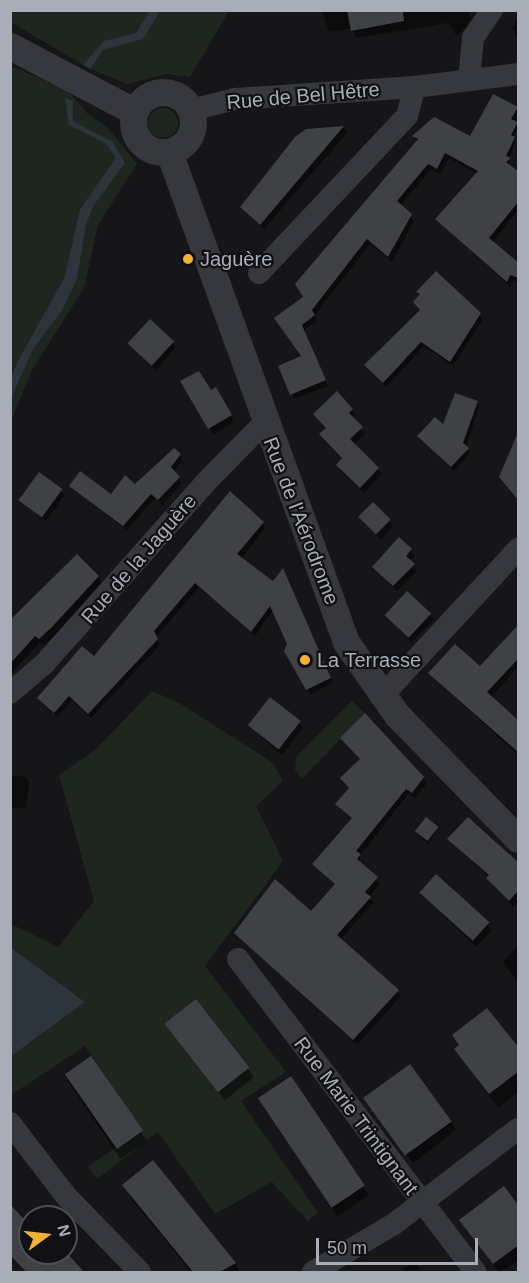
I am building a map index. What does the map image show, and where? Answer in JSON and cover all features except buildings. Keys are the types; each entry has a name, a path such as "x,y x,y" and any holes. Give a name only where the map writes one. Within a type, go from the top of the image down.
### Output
{"street":[{"path":"469,80 473,38 492,10"},
{"path":"10,46 135,112"},
{"name":"Rue de Bel Hêtre","path":"191,110 235,99 415,87 519,74"},
{"path":"259,273 407,116 415,87"},
{"path":"167,92 177,95 191,110 190,136 169,152 151,150 138,138 135,112 148,96 167,92"},
{"name":"Rue de l'Aérodrome","path":"169,152 264,423 346,642 381,697 519,839"},
{"name":"Rue de la Jaguère","path":"10,693 44,664 205,483 264,423"},
{"path":"381,697 519,549"},
{"name":"Rue Marie Trintignant","path":"238,959 476,1272"},
{"path":"10,1124 66,1197 140,1272"},
{"path":"313,1272 422,1203 519,1130"}],"shaded area":[{"path":"10,11 229,11 190,77 167,74 127,84 90,69 11,22"},
{"path":"150,11 160,11 143,39 103,50 90,69 83,65 104,41 136,33"},
{"path":"11,66 67,90 88,114 107,127 137,164 98,225 84,288 32,370 11,421"},
{"path":"65,98 73,101 73,121 113,142 125,163 94,205 86,224 77,279 62,310 33,349 11,398 11,377 18,361 65,277 80,209 116,158 105,143 69,125"},
{"path":"163,108 169,109 177,117 177,129 169,137 163,138 157,137 149,129 148,123 149,117 157,109"},
{"path":"152,691 181,704 273,763 283,781 256,806 283,861 205,966 286,1072 241,1101 318,1213 308,1221 272,1182 215,1214 158,1132 97,1179 88,1166 142,1131 85,1046 11,1095 11,924 58,947 94,901 59,775 95,750","holes":["196,999 250,1067 220,1092 166,1024"]},
{"path":"352,701 365,713 302,779 295,770 296,757"},
{"path":"11,948 85,1002 10,1056"}],"place":[{"name":"Jaguère","path":"188,259"},
{"name":"La Terrasse","path":"305,660"}]}
